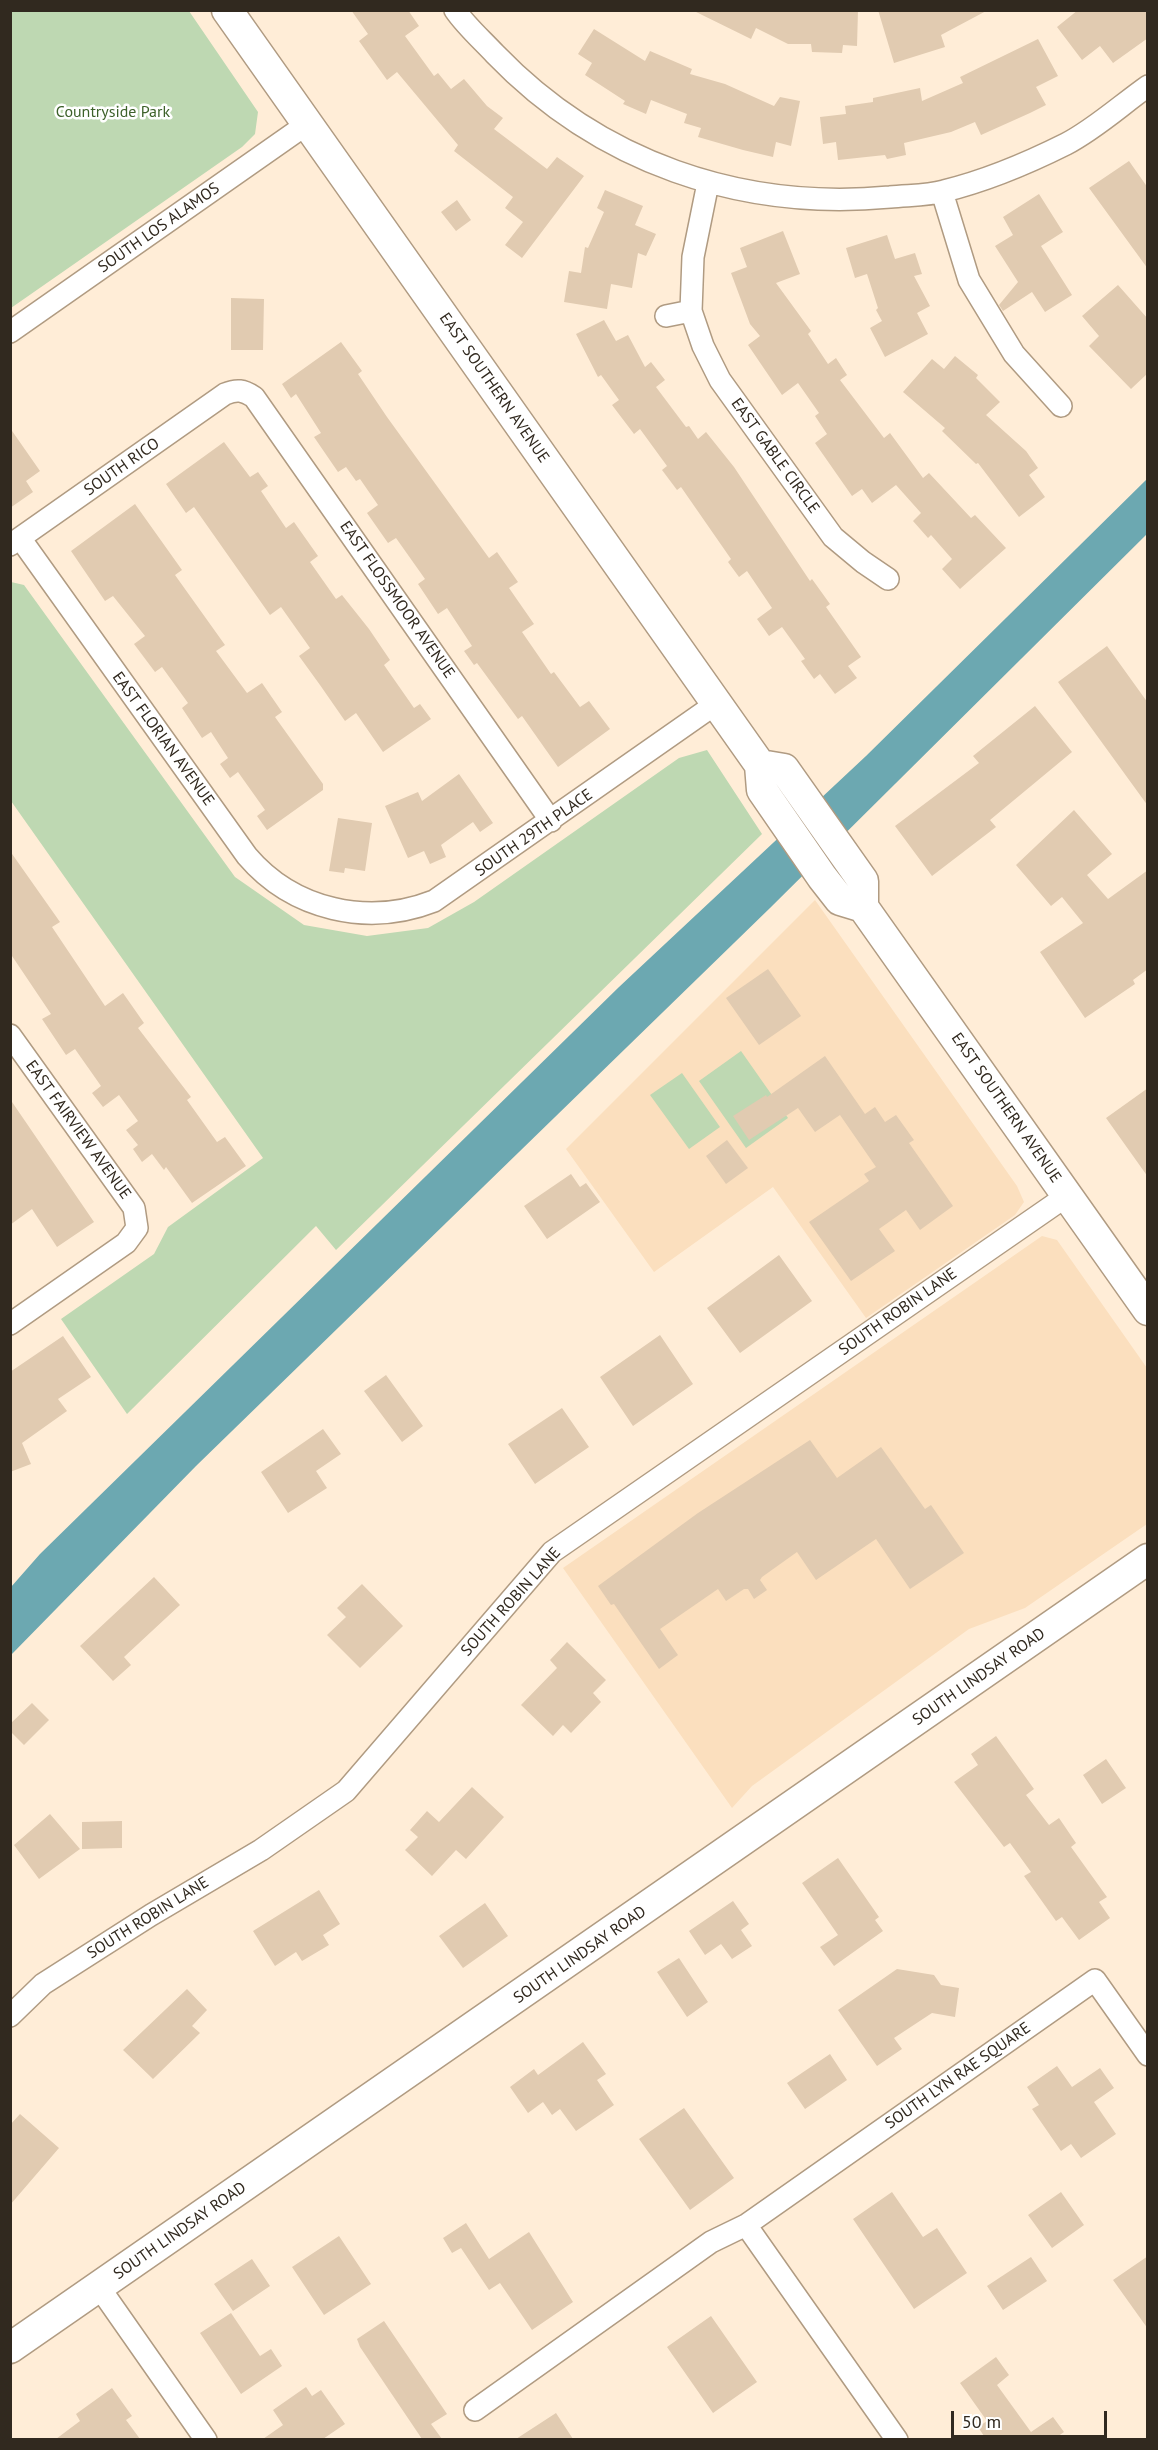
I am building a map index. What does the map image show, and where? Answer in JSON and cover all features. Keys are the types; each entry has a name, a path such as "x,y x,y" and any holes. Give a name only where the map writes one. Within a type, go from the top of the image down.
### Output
{"main road":[{"name":"EAST SOUTHERN AVENUE","path":"227,10 760,765 762,790 816,868 840,900 863,907"},
{"name":"EAST SOUTHERN AVENUE","path":"760,765 784,769 862,881 863,907 1148,1310"},
{"name":"SOUTH LINDSAY ROAD","path":"10,2348 1148,1559"}],"street":[{"path":"455,10 509,68 556,108 592,134 634,155 708,183 776,195 849,201 942,192 1005,170 1068,143 1148,86"},
{"name":"SOUTH LOS ALAMOS","path":"10,332 307,124"},
{"name":"EAST GABLE CIRCLE","path":"708,183 693,257 691,311 703,346 720,380 833,537 888,579"},
{"path":"942,192 969,280 1014,354 1061,406"},
{"path":"666,316 691,311"},
{"name":"SOUTH RICO","path":"15,542 235,390"},
{"name":"EAST FLOSSMOOR AVENUE","path":"235,390 245,391 254,397 551,821"},
{"name":"EAST FLORIAN AVENUE","path":"15,542 258,869 303,900 333,908"},
{"name":"SOUTH 29TH PLACE","path":"333,908 383,914 417,908 448,894 717,704"},
{"name":"EAST FAIRVIEW AVENUE","path":"10,1035 134,1208 137,1228 126,1243 10,1324"},
{"name":"SOUTH ROBIN LANE","path":"10,2016 43,1984 151,1915 261,1850 346,1791 552,1552 1068,1195"},
{"name":"SOUTH LYN RAE SQUARE","path":"475,2410 711,2242 746,2225 1095,1980 1148,2055"},
{"path":"746,2225 897,2439"},
{"path":"99,2288 206,2439"}],"shaded area":[{"path":"815,900 1017,1186 1024,1202 1015,1215 866,1318 773,1187 654,1272 566,1149"},
{"path":"1042,1236 1057,1240 1147,1368 1147,1524 1025,1608 969,1629 752,1786 732,1808 563,1568"}],"green space":[{"name":"Countryside Park","path":"10,11 189,11 258,112 255,134 242,147 11,308"},
{"path":"11,582 24,585 235,877 304,925 367,936 428,928 474,902 679,758 707,750 762,834 336,1250 316,1226 127,1414 61,1319 154,1254 168,1227 263,1158 11,801"},
{"path":"741,1051 788,1118 746,1148 699,1081"},
{"path":"682,1073 720,1127 689,1149 650,1095"}],"water":[{"path":"1147,479 1147,534 770,908 196,1466 11,1655 11,1587 40,1554 619,987 866,756"}],"building":[{"path":"351,10 408,10 419,26 405,36 434,76 438,73 451,89 464,79 487,106 503,118 494,129 547,169 557,157 584,176 522,258 505,245 523,222 505,208 513,197 454,151 458,145 397,72 387,80 359,41 368,34"},
{"path":"692,10 858,10 857,46 843,45 842,53 812,52 811,44 788,44 756,28 751,39"},
{"path":"878,10 988,10 941,35 945,47 894,63"},
{"path":"1078,10 1148,10 1148,38 1113,63 1100,46 1082,60 1057,27"},
{"path":"594,29 645,61 650,51 692,69 690,74 725,84 774,106 780,97 800,101 791,146 776,142 773,157 743,150 698,137 701,128 684,123 687,114 651,100 646,114 623,104 625,101 585,75 592,63 578,54"},
{"path":"1038,39 1058,76 1036,87 1046,105 1030,113 981,135 975,122 951,132 904,143 906,155 887,159 885,155 838,160 836,142 823,144 820,117 846,114 845,106 873,102 873,98 920,88 922,101 963,83 960,77"},
{"path":"1129,161 1148,188 1148,269 1089,188"},
{"path":"605,190 643,206 635,225 656,234 646,256 638,253 632,288 611,284 607,309 564,302 569,271 581,273 585,247 588,248 604,212 597,208"},
{"path":"1039,194 1063,232 1041,246 1072,295 1045,312 1032,292 1003,311 999,305 1018,282 995,246 1013,235 1003,217"},
{"path":"457,200 471,220 456,231 441,212"},
{"path":"783,231 800,274 776,283 811,331 808,334 828,364 836,358 847,375 840,380 884,438 890,433 923,478 929,473 971,518 975,515 1006,548 960,589 942,569 952,559 931,535 928,538 913,521 921,513 896,485 872,503 862,489 852,496 815,443 827,434 815,416 819,413 798,383 782,395 748,345 760,336 750,324 731,273 747,267 740,248"},
{"path":"887,235 895,259 915,253 922,274 914,276 930,306 917,313 928,334 885,357 870,328 882,321 876,310 878,308 867,274 855,278 846,248"},
{"path":"1118,285 1148,319 1148,373 1131,389 1089,346 1099,336 1082,316"},
{"path":"231,298 264,299 263,350 231,350"},
{"path":"604,320 616,341 628,335 645,367 651,362 665,380 656,387 698,439 706,432 734,467 810,581 812,579 830,604 826,607 861,657 848,666 857,678 835,694 820,674 814,679 801,661 805,659 782,627 769,636 757,619 772,608 747,571 739,577 728,562 731,559 681,487 677,490 662,470 667,466 640,429 634,434 612,405 619,400 601,375 598,377 576,334"},
{"path":"341,342 362,371 358,374 387,417 489,558 497,552 518,582 509,588 534,624 522,632 551,674 554,672 580,707 589,701 610,729 558,767 522,716 518,719 477,663 474,665 464,651 472,646 447,608 438,614 418,584 425,579 396,538 388,543 367,513 378,505 360,479 356,481 346,467 338,472 314,437 321,433 296,394 291,398 282,384"},
{"path":"955,356 978,375 976,378 1000,402 986,415 1026,451 1038,468 1029,475 1045,497 1019,517 978,463 976,464 942,431 945,428 903,392 932,359 944,369"},
{"path":"10,428 40,471 26,481 33,492 10,508"},
{"path":"224,442 250,477 258,472 268,486 261,491 286,528 294,522 318,556 310,562 336,599 342,595 369,629 390,660 384,665 414,708 420,704 431,719 383,752 356,713 345,721 299,656 310,648 281,607 270,615 194,507 186,513 166,484"},
{"path":"135,504 182,570 175,575 225,645 216,651 247,693 262,683 282,712 275,717 323,784 323,790 267,830 257,816 265,810 238,772 230,778 220,764 228,758 211,732 202,738 182,708 188,703 162,667 155,672 134,644 145,636 113,596 105,601 71,551"},
{"path":"1107,646 1148,703 1148,806 1058,682"},
{"path":"1035,706 1072,752 990,820 996,827 932,876 895,826 979,763 973,756"},
{"path":"459,774 493,823 480,832 473,822 441,845 446,857 430,864 424,851 408,858 385,806 418,792 422,801"},
{"path":"1074,810 1112,854 1087,875 1108,899 1148,870 1148,969 1133,980 1135,984 1085,1018 1040,952 1083,923 1062,897 1051,906 1016,865"},
{"path":"338,818 372,823 365,871 345,868 344,873 329,871"},
{"path":"10,851 60,922 52,927 105,1006 123,993 144,1023 138,1028 191,1097 187,1100 217,1142 225,1137 246,1166 192,1203 166,1167 164,1170 152,1154 142,1162 133,1149 138,1145 126,1130 138,1121 119,1095 103,1107 92,1093 101,1086 75,1049 66,1055 42,1019 51,1014 10,953"},
{"path":"768,969 801,1016 759,1045 726,998"},
{"path":"825,1056 865,1114 875,1107 885,1122 896,1115 914,1140 909,1143 953,1206 920,1230 906,1210 879,1229 895,1251 851,1281 809,1222 869,1181 864,1174 876,1167 840,1115 815,1132 798,1108 749,1140 733,1116 766,1095 767,1097"},
{"path":"1148,1088 1148,1177 1106,1118"},
{"path":"10,1099 94,1222 57,1247 32,1209 10,1225"},
{"path":"727,1140 748,1168 726,1184 706,1156"},
{"path":"571,1174 580,1187 586,1183 600,1202 547,1239 524,1206"},
{"path":"779,1255 812,1301 740,1353 707,1308"},
{"path":"660,1335 693,1384 633,1426 600,1377"},
{"path":"63,1336 91,1377 58,1399 67,1411 22,1443 31,1464 10,1472 10,1372"},
{"path":"386,1375 423,1426 402,1442 364,1391"},
{"path":"562,1408 589,1447 535,1484 508,1444"},
{"path":"323,1429 341,1454 316,1471 327,1488 288,1513 261,1472"},
{"path":"810,1440 837,1478 881,1447 925,1509 931,1505 964,1553 910,1589 876,1539 816,1580 797,1552 762,1577 760,1580 767,1590 754,1599 748,1589 744,1589 726,1601 718,1589 660,1629 678,1655 659,1669 614,1604 611,1605 598,1586 698,1513"},
{"path":"154,1577 180,1605 124,1657 131,1665 113,1681 80,1646"},
{"path":"362,1584 403,1626 360,1668 327,1635 346,1617 337,1608"},
{"path":"567,1642 606,1680 593,1693 601,1702 571,1733 563,1725 553,1736 521,1705 557,1668 550,1660"},
{"path":"32,1703 49,1720 24,1745 10,1731 10,1724"},
{"path":"996,1736 1034,1789 1026,1795 1049,1825 1059,1818 1076,1843 1071,1847 1107,1897 1099,1902 1110,1918 1079,1940 1062,1917 1056,1921 1024,1876 1031,1872 1010,1843 1004,1847 954,1782 978,1765 971,1754"},
{"path":"1106,1759 1126,1788 1102,1804 1083,1775"},
{"path":"472,1787 504,1817 466,1859 456,1850 432,1876 405,1850 418,1837 410,1830 427,1811 439,1822"},
{"path":"50,1814 80,1849 39,1879 14,1845"},
{"path":"122,1821 122,1848 82,1849 82,1822"},
{"path":"838,1858 879,1917 875,1920 883,1931 834,1966 820,1947 838,1935 802,1883"},
{"path":"319,1890 340,1924 323,1935 329,1945 302,1961 296,1952 275,1966 253,1931"},
{"path":"733,1901 749,1924 741,1930 752,1946 732,1959 721,1944 705,1955 689,1931"},
{"path":"485,1903 508,1936 463,1968 439,1936"},
{"path":"679,1958 708,2002 687,2017 657,1972"},
{"path":"897,1969 934,1975 941,1985 959,1988 955,2017 932,2013 894,2038 902,2049 877,2066 838,2010"},
{"path":"187,1989 207,2010 192,2026 200,2033 153,2079 123,2050"},
{"path":"583,2042 606,2074 597,2080 614,2105 576,2131 560,2109 552,2115 543,2102 528,2113 510,2087 534,2069 538,2075"},
{"path":"830,2054 847,2080 805,2109 787,2083"},
{"path":"1057,2066 1072,2087 1100,2068 1114,2088 1094,2102 1116,2134 1081,2158 1071,2144 1061,2151 1032,2109 1039,2105 1027,2087"},
{"path":"684,2108 734,2178 690,2210 639,2139"},
{"path":"20,2114 59,2148 10,2205 10,2125"},
{"path":"892,2192 923,2237 937,2228 967,2273 914,2309 853,2219"},
{"path":"1061,2192 1084,2225 1052,2248 1028,2215"},
{"path":"466,2223 489,2259 529,2232 573,2302 532,2330 500,2283 489,2290 461,2248 452,2253 443,2238"},
{"path":"339,2236 371,2284 324,2315 292,2267"},
{"path":"1148,2256 1148,2329 1113,2280"},
{"path":"1031,2257 1047,2281 1003,2310 987,2286"},
{"path":"252,2259 270,2286 233,2311 214,2284"},
{"path":"231,2313 260,2356 271,2349 282,2366 241,2394 200,2333"},
{"path":"711,2316 757,2382 713,2413 667,2347"},
{"path":"384,2321 447,2414 431,2424 442,2439 422,2439 360,2347 357,2339"},
{"path":"996,2357 1009,2375 997,2385 1031,2432 1053,2417 1064,2432 1054,2439 986,2439 978,2427 987,2421 960,2383"},
{"path":"306,2387 312,2396 321,2390 345,2424 323,2439 263,2439 283,2425 273,2410"},
{"path":"112,2388 132,2416 126,2420 140,2439 56,2439 80,2421 76,2414"},
{"path":"556,2413 573,2439 516,2439"}]}
